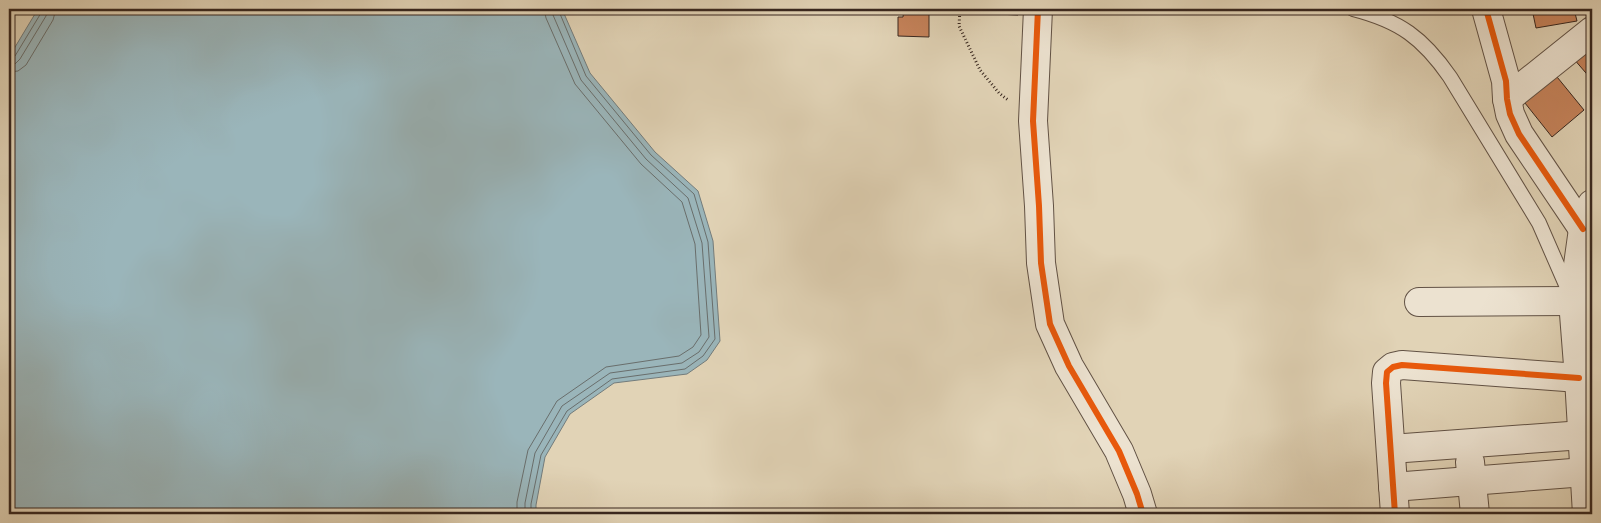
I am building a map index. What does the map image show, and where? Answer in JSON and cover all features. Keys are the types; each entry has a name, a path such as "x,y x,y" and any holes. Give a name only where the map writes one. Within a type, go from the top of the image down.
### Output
{"street":[{"path":"1038,9 1034,57 1033,121 1040,206 1040,263 1050,324 1069,366 1120,451 1143,514"},
{"path":"1486,9 1506,81 1510,114 1519,134 1583,229"},
{"path":"1507,99 1592,31"},
{"path":"1583,514 1585,472 1580,378 1573,301 1583,229 1592,204"},
{"path":"1419,302 1573,301"},
{"path":"1395,514 1386,384 1387,372 1392,367 1402,365 1580,378"},
{"path":"1390,449 1583,434"},
{"path":"1469,443 1475,514"},
{"path":"1393,487 1585,472"}],"lane":[{"path":"1353,9 1375,14 1393,22 1419,39 1435,56 1450,77 1539,223 1573,301"}],"path":[{"path":"960,9 959,26 980,70 999,93 1033,121"}],"water":[{"path":"38,9 562,9 590,73 655,152 698,191 713,241 720,341 707,360 687,374 614,383 570,414 545,457 536,514 9,514 9,57"}],"building":[{"path":"904,9 929,9 929,37 898,36 898,17 903,17"},
{"path":"976,9 1018,9 1018,15 976,13"},
{"path":"1532,9 1574,9 1577,21 1536,28"},
{"path":"1592,42 1592,80 1573,58"},
{"path":"1553,72 1584,110 1552,137 1521,98"}],"cycle path":[{"path":"1038,9 1033,121 1041,263 1050,324 1069,366 1119,451 1137,494 1143,514"},
{"path":"1486,9 1506,81 1510,114 1519,134 1583,229"},
{"path":"1395,514 1386,383 1387,372 1393,367 1402,365 1579,378"}]}
